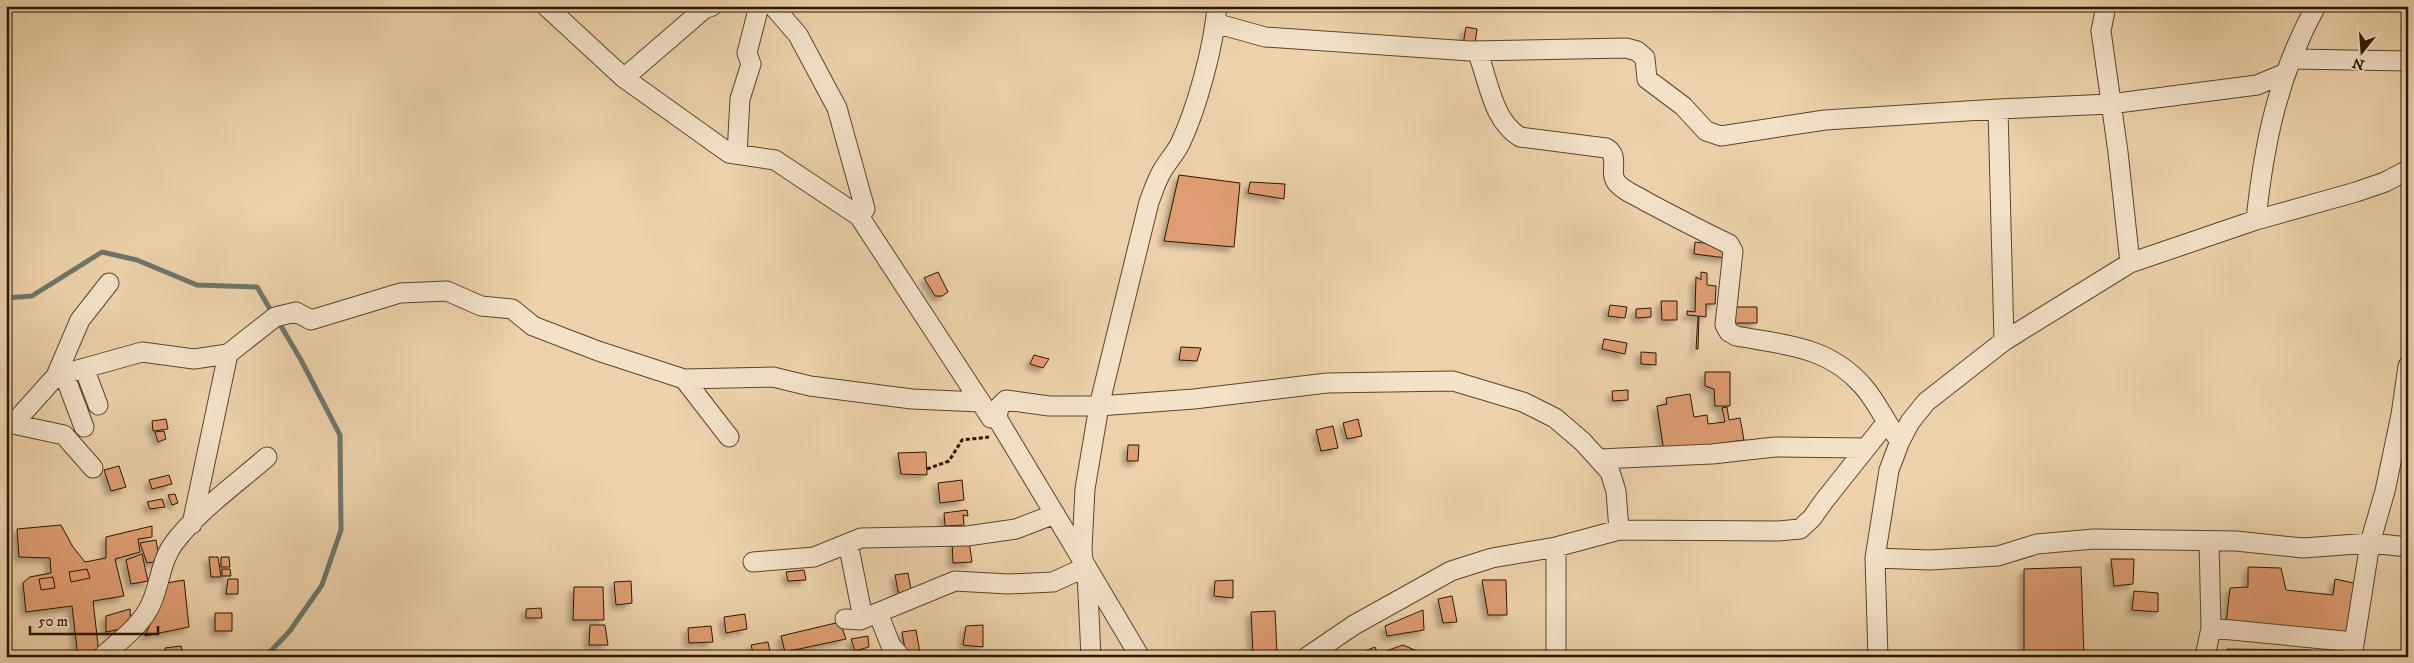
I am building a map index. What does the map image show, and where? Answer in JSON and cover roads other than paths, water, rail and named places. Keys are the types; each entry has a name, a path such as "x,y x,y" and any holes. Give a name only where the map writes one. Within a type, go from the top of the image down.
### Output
{"street":[{"path":"546,6 624,78 729,152 775,160 859,216 991,418 997,418"},
{"path":"624,78 704,9 712,6"},
{"path":"737,154 740,99 751,64 747,53 759,6"},
{"path":"773,6 798,35 837,108 865,209 859,216"},
{"path":"2106,6 2101,31 2118,152 2130,263"},
{"path":"2256,220 2271,122 2279,89 2316,6"},
{"path":"1091,657 1085,566 1082,548 1085,489 1099,406 1149,202 1160,174 1179,146 1187,126 1203,76 1216,15 1265,37 1477,51 1626,48 1637,50 1645,58 1646,79 1683,106 1706,131 1721,136 1825,120 2110,104 2257,85 2289,66 2408,61"},
{"path":"1477,51 1494,104 1502,121 1511,131 1520,137 1606,148 1615,156 1613,176 1620,187 1729,244 1733,251 1725,325 1729,332 1736,336 1811,350 1822,355 1849,373 1864,387 1886,423 1900,441"},
{"path":"1998,109 2004,341"},
{"path":"1878,657 1875,558 1890,470 1900,441 1910,422 1926,402 2004,341 2130,263 2256,220 2356,192 2385,182 2408,170"},
{"path":"93,468 64,435 13,424 60,375 80,320 110,284"},
{"path":"60,375 142,352 194,359 228,354 275,317 296,312 310,320 400,293 447,292 481,306 512,309 533,326 598,351 684,379 773,377 810,386 912,399 981,402"},
{"path":"192,524 228,354"},
{"path":"2212,628 2353,649 2370,544 2405,415 2408,366"},
{"path":"84,368 98,405"},
{"path":"60,375 84,427"},
{"path":"684,379 729,437"},
{"path":"1140,657 997,418 999,407 1006,400 1049,406 1099,406 1194,399 1327,383 1453,381 1523,402 1555,418 1600,459 1610,472 1616,491 1618,530"},
{"path":"1307,657 1354,625 1451,571 1492,558 1556,547 1618,530 1778,531 1800,529 1812,518 1886,423"},
{"path":"1600,459 1712,454 1775,447 1866,448"},
{"path":"102,657 137,625 146,612 154,596 168,553 192,524 267,458"},
{"path":"753,562 814,557 860,538 967,536 1016,528 1055,514"},
{"path":"1875,558 1930,560 1998,556 2037,544 2080,539 2236,541 2303,548 2370,544 2408,547"},
{"path":"2204,657 2212,628 2209,541"},
{"path":"848,543 871,616 891,646 901,657"},
{"path":"1556,547 1556,657"},
{"path":"844,619 871,616 955,582 1008,584 1053,582 1085,566"}],"waterway":[{"path":"6,298 32,296 102,252 137,260 197,285 257,287 273,314"},
{"path":"265,657 289,632 322,585 341,530 340,435 301,360 278,321"}]}
